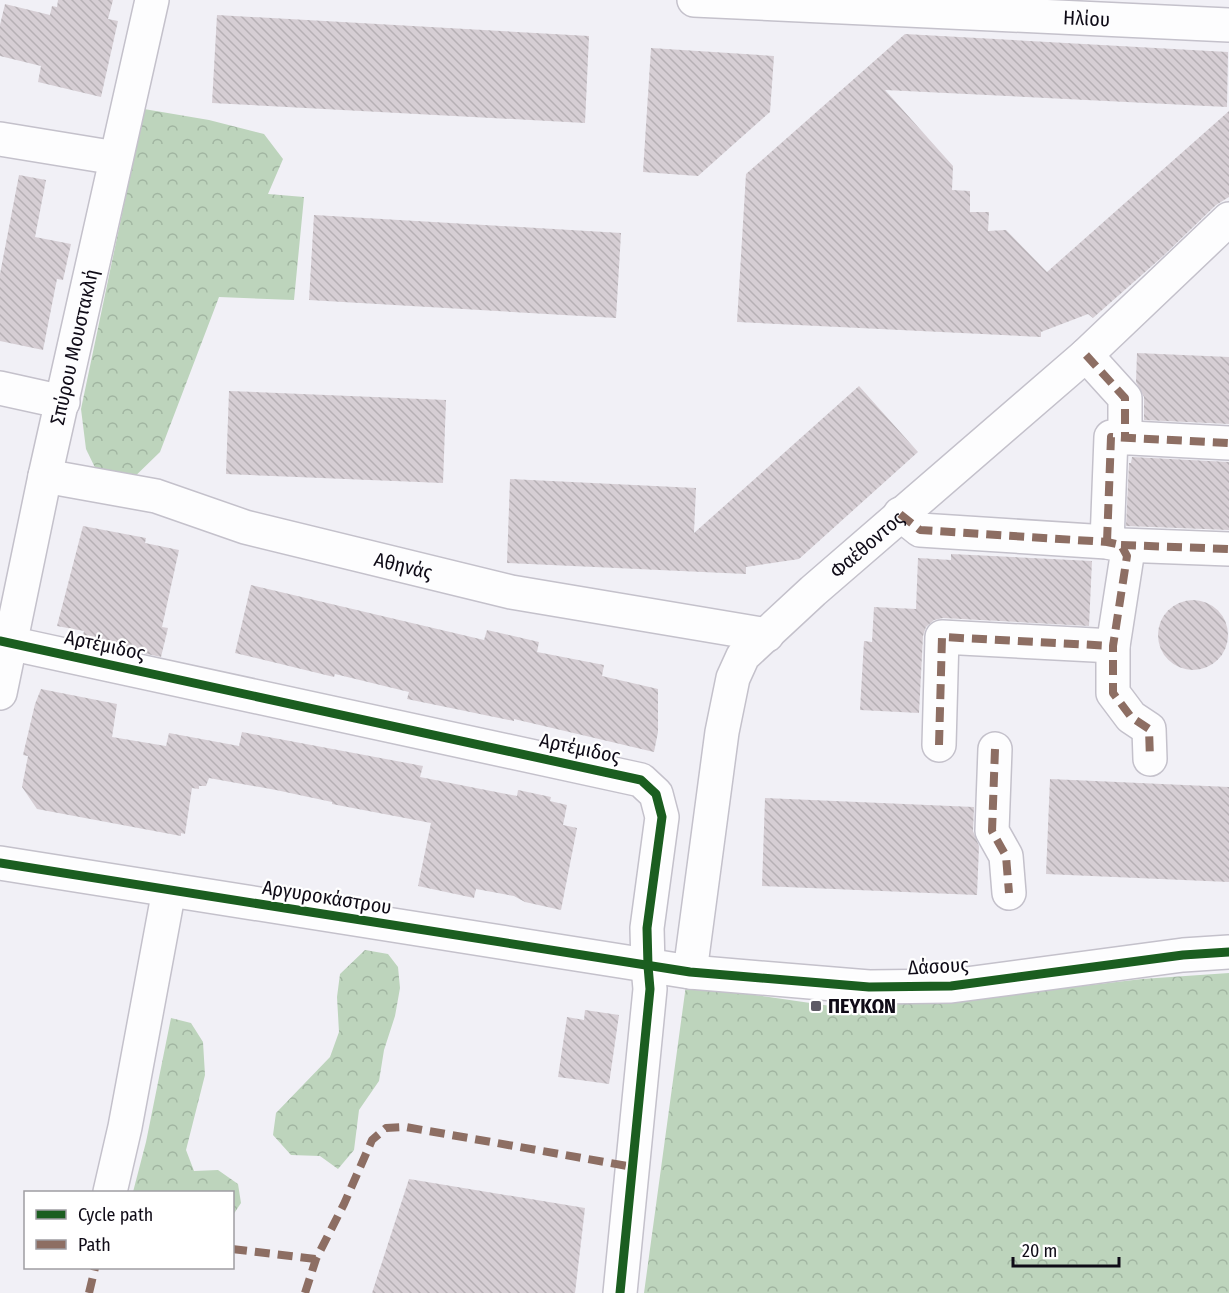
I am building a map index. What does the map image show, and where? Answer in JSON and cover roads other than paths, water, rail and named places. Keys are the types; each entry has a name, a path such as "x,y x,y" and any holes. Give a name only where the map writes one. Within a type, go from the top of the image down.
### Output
{"street":[{"name":"Σπύρου Μουστακλή","path":"0,693 5,642 63,402 152,0"},
{"name":"Ηλίου","path":"694,0 1160,11 1229,25"},
{"path":"0,139 116,158"},
{"name":"Φαέθοντος","path":"690,972 722,732 733,678 743,656 900,514 1086,355 1229,219"},
{"path":"1086,355 1125,398 1125,437"},
{"path":"0,388 63,402"},
{"path":"1150,759 1149,729 1131,717 1113,693 1113,646 1127,556 1114,544 1111,437 1229,443"},
{"name":"Αθηνάς","path":"45,476 156,496 245,527 511,592 767,635"},
{"path":"900,514 920,531 1229,549"},
{"path":"939,745 942,637 1113,646"},
{"name":"Αρτέμιδος","path":"5,642 641,780 656,794 662,817 647,928 650,989 620,1293"},
{"path":"995,749 992,831 1006,856 1009,893"},
{"name":"Αργυροκάστρου","path":"0,863 648,966"},
{"path":"110,1191 125,1127 169,890"},
{"name":"Δάσους","path":"648,966 690,972 869,987 951,986 1183,955 1229,952"}],"place":[{"name":"ΠΕΥΚΩΝ","path":"816,1006"}]}
